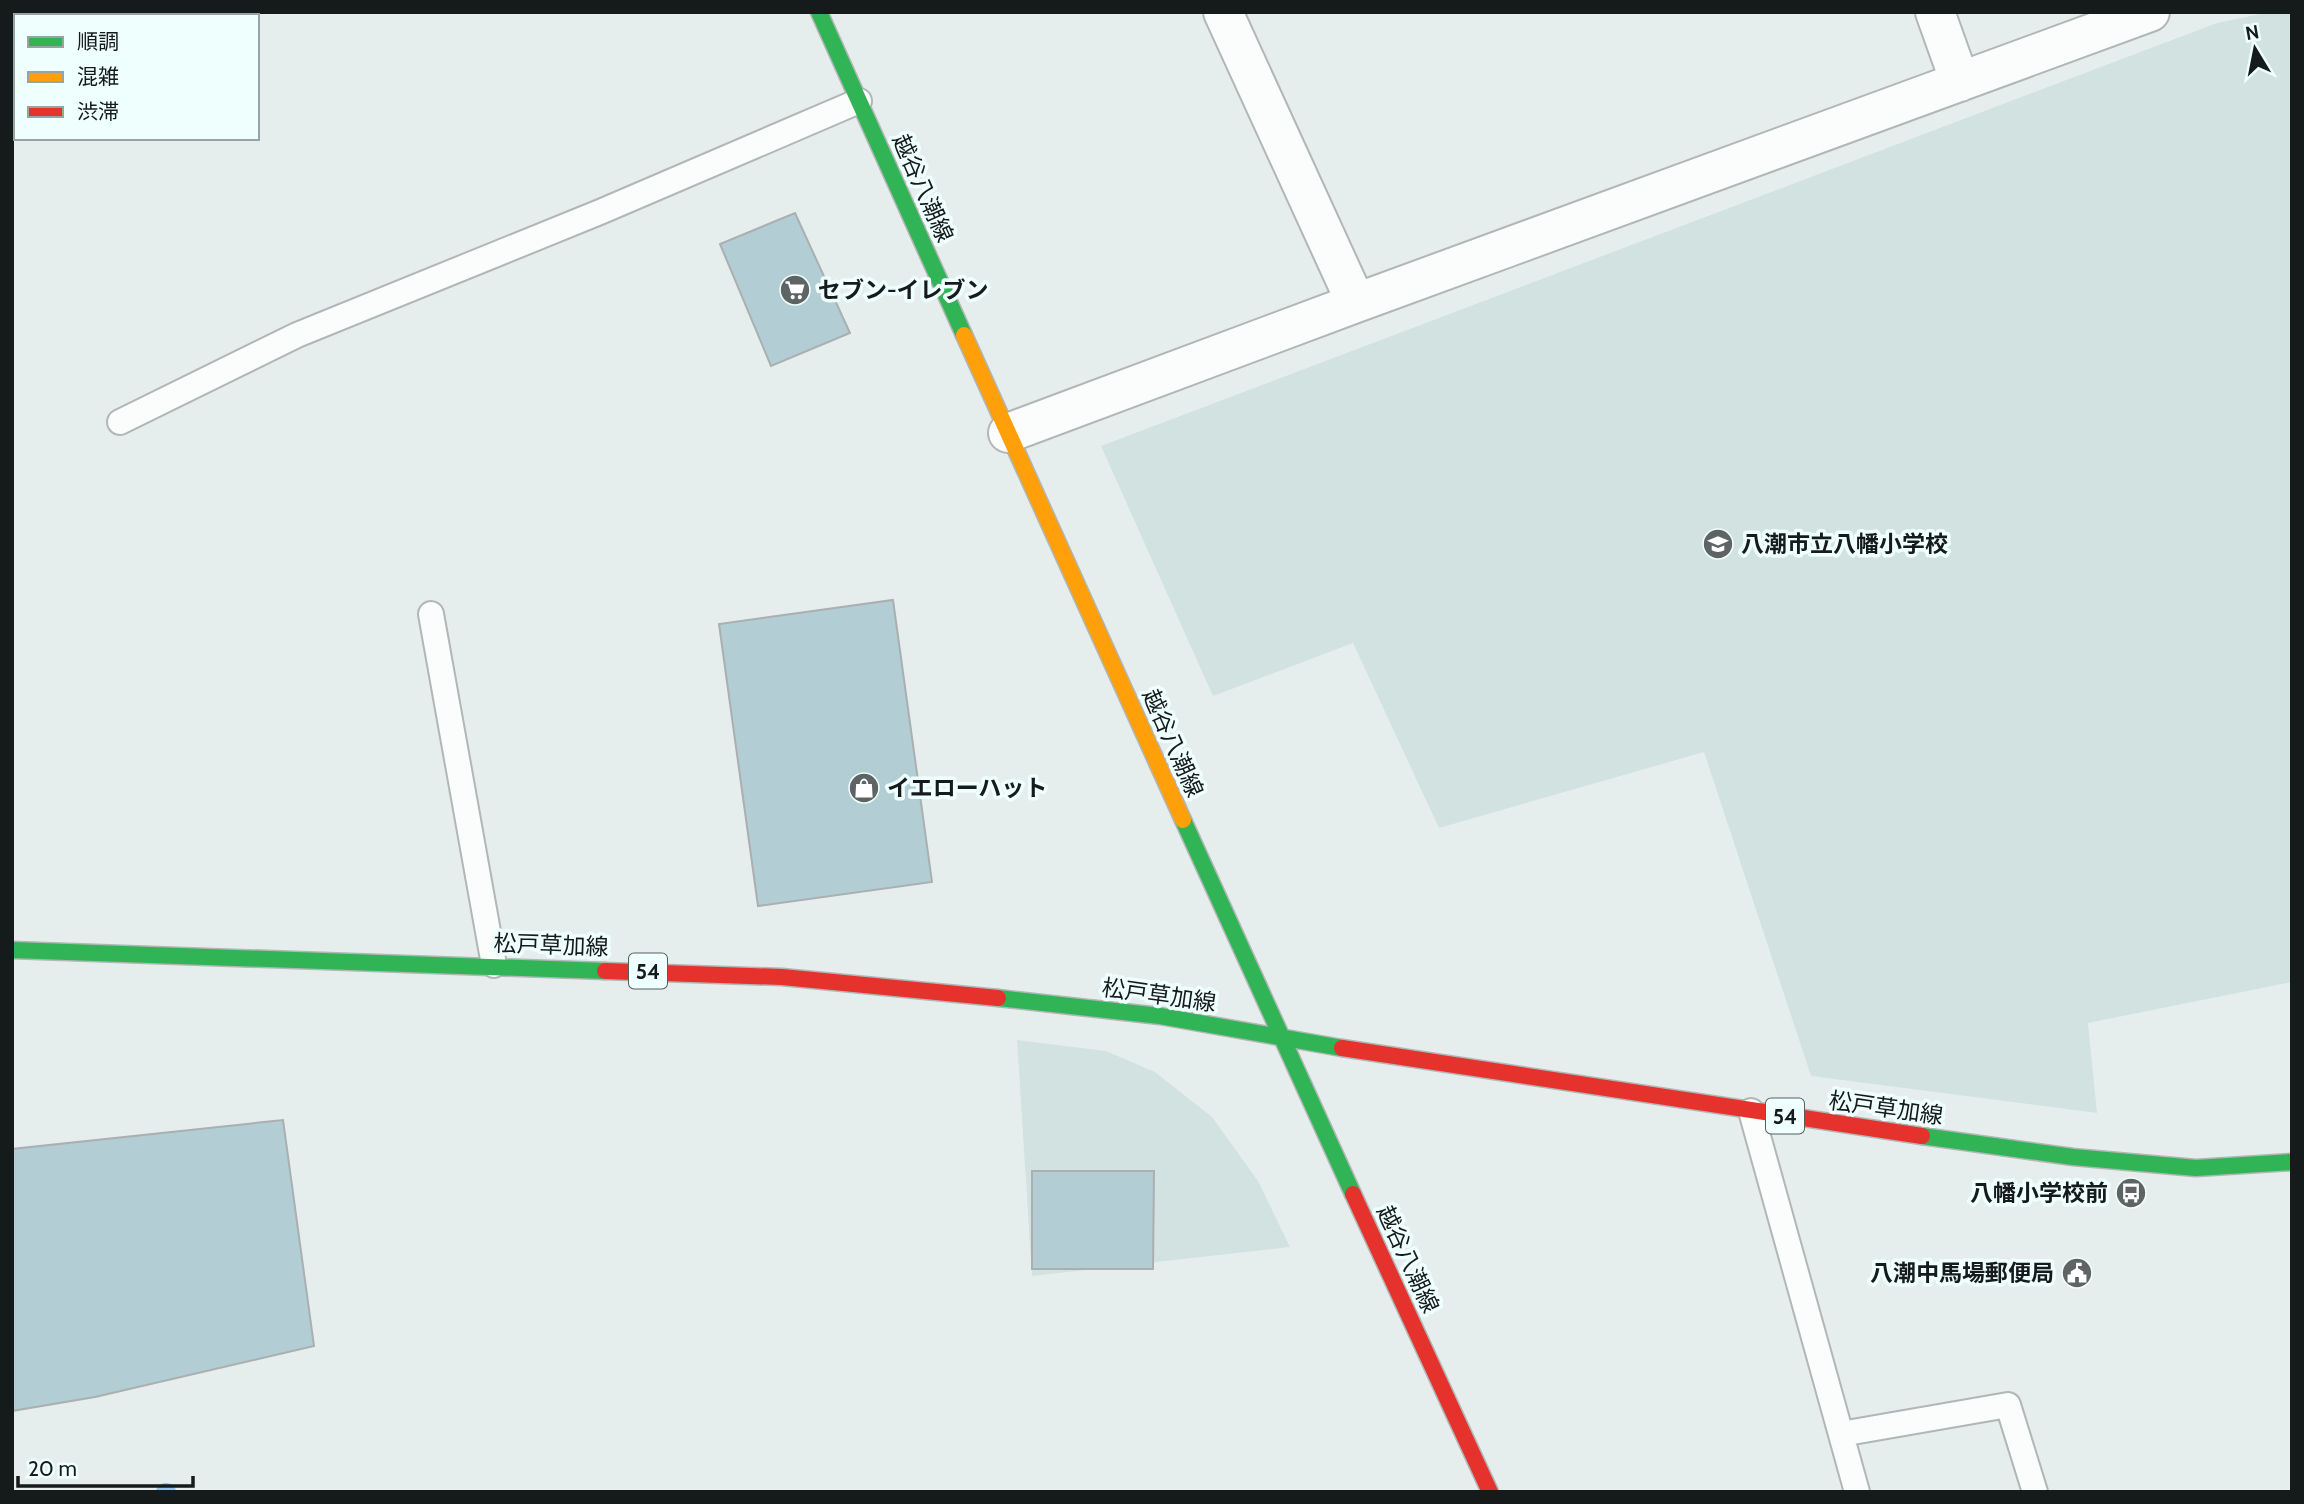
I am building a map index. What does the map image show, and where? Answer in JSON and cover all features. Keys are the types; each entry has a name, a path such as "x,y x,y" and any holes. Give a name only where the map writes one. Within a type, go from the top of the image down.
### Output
{"main road":[{"name":"越谷八潮線","path":"819,12 1281,1037 1490,1492"},
{"name":"松戸草加線","path":"12,950 782,977 1146,1015 1376,1054 2073,1157 2196,1168 2292,1162"}],"street":[{"path":"1223,12 1356,303"},
{"path":"1935,12 1961,82"},
{"path":"1008,433 2150,12"}],"lane":[{"path":"120,422 297,335 600,212 859,102"},
{"path":"432,614 494,965"},
{"path":"1751,1111 1857,1492"},
{"path":"1841,1434 2008,1405 2035,1492"}],"shaded area":[{"name":"八潮市立八幡小学校","path":"2270,12 2292,12 2292,982 2088,1023 2097,1113 1811,1076 1704,752 1439,828 1353,643 1213,696 1101,446 2217,23"},
{"path":"1017,1040 1106,1051 1155,1072 1212,1117 1258,1181 1290,1247 1032,1276"}],"building":[{"path":"795,213 850,333 771,366 720,244"},
{"path":"893,600 932,882 758,906 719,624"},
{"path":"283,1120 314,1346 95,1397 12,1411 12,1149"},
{"path":"1032,1171 1154,1171 1153,1269 1032,1269"}],"traffic: fast":[{"path":"819,12 964,335"},
{"path":"1183,820 1353,1194"},
{"path":"12,950 605,971"},
{"path":"998,998 1160,1016 1342,1048"},
{"path":"1922,1136 2073,1157 2196,1168 2292,1162"}],"traffic: slow":[{"path":"964,335 1183,820"}],"traffic: jam":[{"path":"605,971 782,977 998,998"},
{"path":"1342,1048 1922,1136"},
{"path":"1353,1194 1490,1492"}],"place":[{"name":"セブン-イレブン","path":"795,290"},
{"name":"八潮市立八幡小学校","path":"1718,544"},
{"name":"イエローハット","path":"864,788"},
{"name":"八幡小学校前","path":"2131,1193"},
{"name":"八潮中馬場郵便局","path":"2077,1273"}]}
